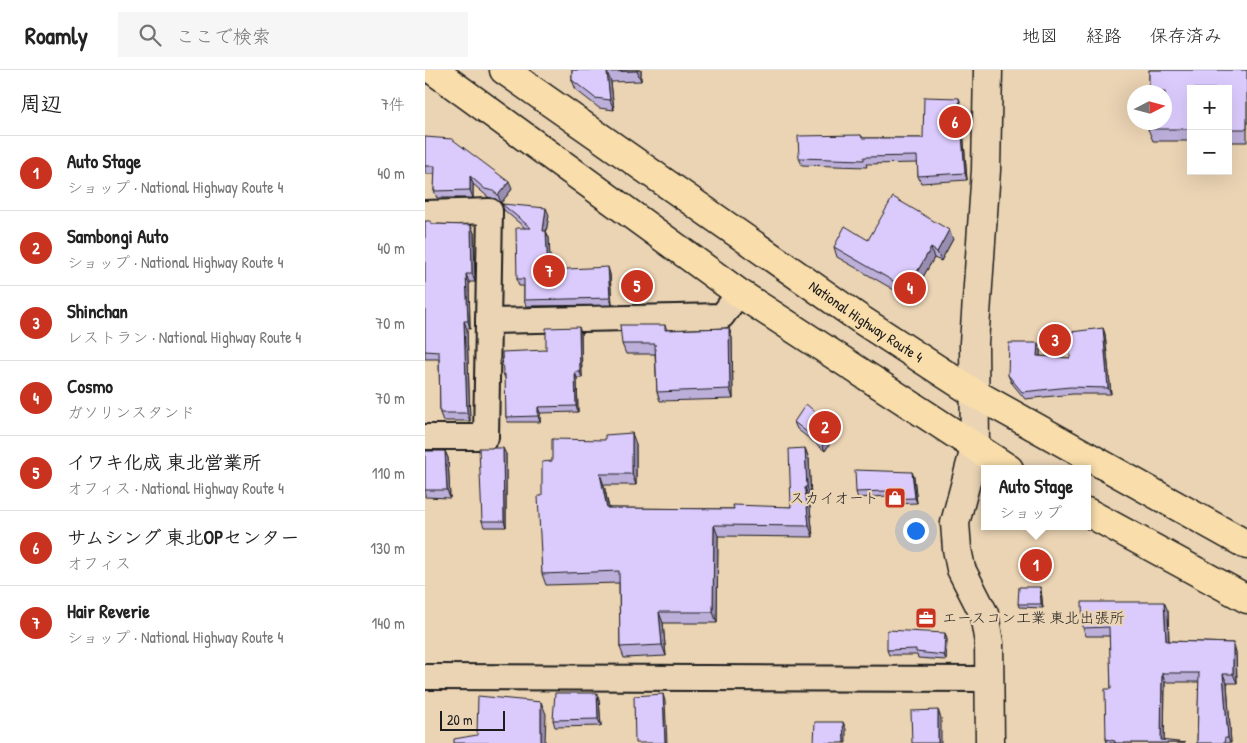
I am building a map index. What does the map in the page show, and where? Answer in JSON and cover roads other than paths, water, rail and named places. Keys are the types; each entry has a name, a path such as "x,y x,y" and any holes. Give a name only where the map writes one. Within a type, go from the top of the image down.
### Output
{"highway":[{"path":"433,70 739,293 1003,465"},
{"name":"National Highway Route 4","path":"504,70 860,319 974,393 1247,545"},
{"path":"1091,514 1247,599"}],"street":[{"path":"988,70 986,170 974,343 975,448 955,523 961,569 984,614 989,643 990,743"},
{"path":"425,213 490,211 487,437 425,437"},
{"path":"488,320 722,316 739,293"},
{"path":"425,677 989,680"}],"place":[{"name":"サムシング 東北OPセンター","path":"955,122"},
{"name":"Hair Reverie","path":"549,271"},
{"name":"イワキ化成 東北営業所","path":"637,286"},
{"name":"Cosmo","path":"910,288"},
{"name":"Shinchan","path":"1055,340"},
{"name":"Sambongi Auto","path":"825,427"},
{"name":"スカイオート","path":"895,498"},
{"name":"Auto Stage","path":"1036,565"},
{"name":"エースコン工業 東北出張所","path":"926,618"}]}
